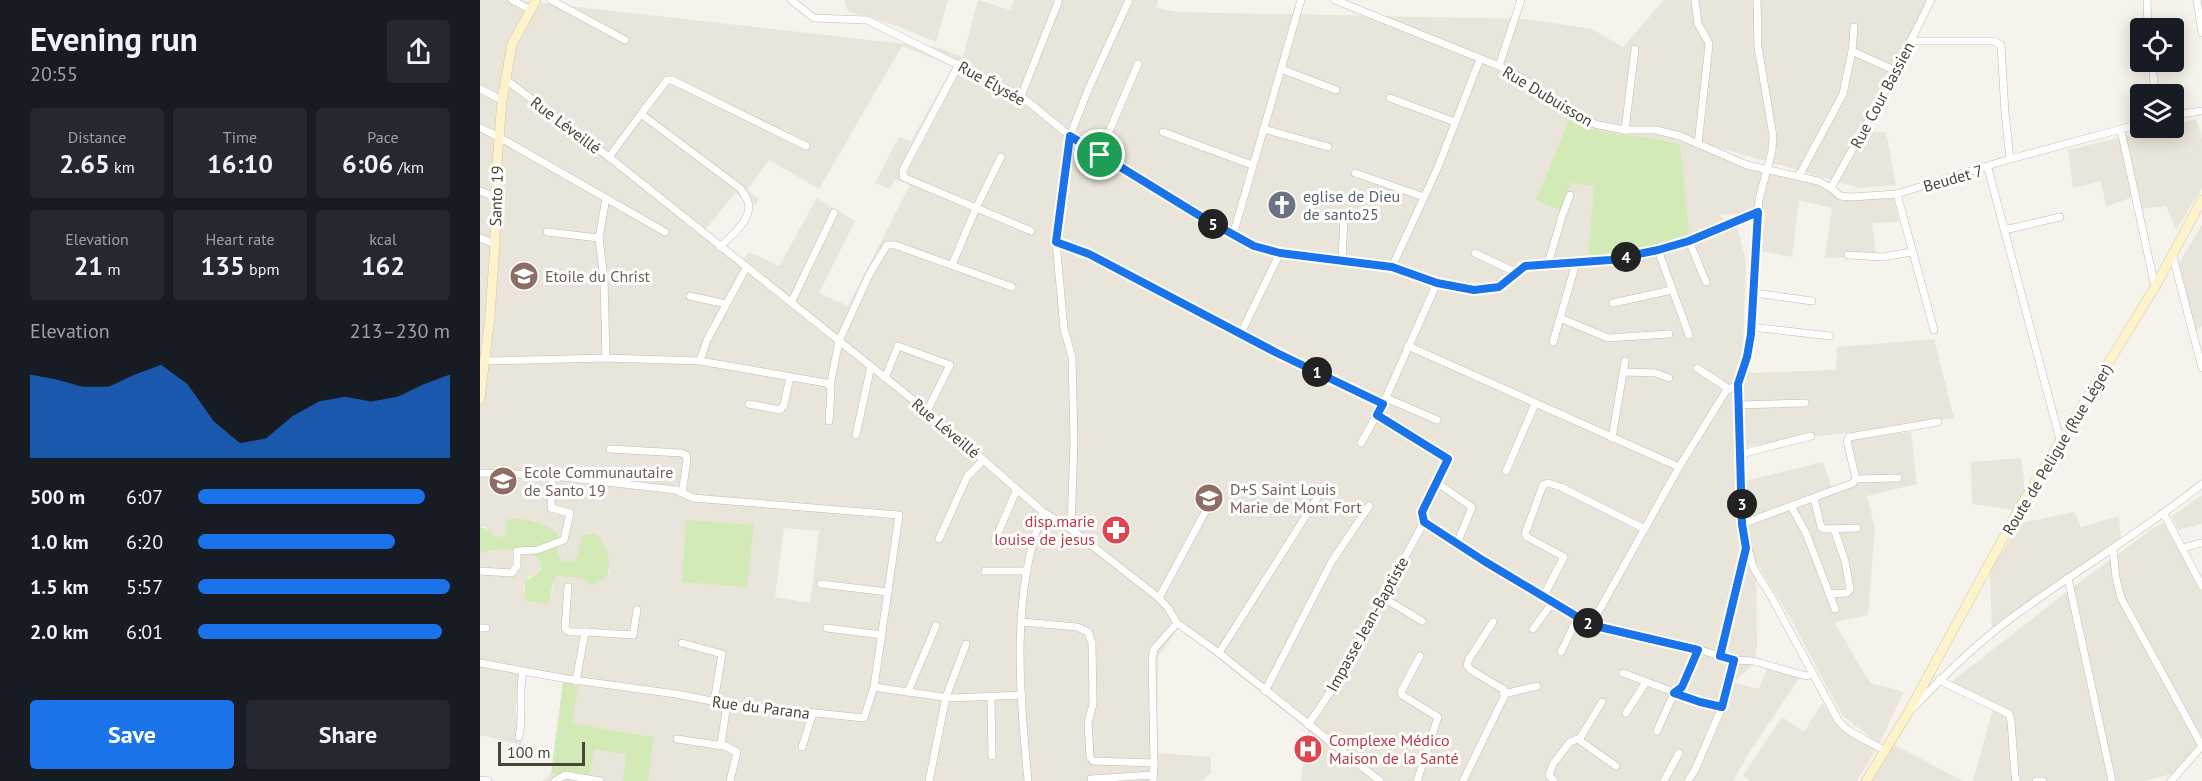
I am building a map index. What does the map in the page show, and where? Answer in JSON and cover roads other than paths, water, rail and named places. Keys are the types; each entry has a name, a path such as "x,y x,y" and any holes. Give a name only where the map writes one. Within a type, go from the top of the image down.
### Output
{"street":[{"path":"512,0 531,10"},
{"name":"Santo 19","path":"480,399 490,316 501,100 512,44 536,0"},
{"path":"551,0 625,40"},
{"name":"Rue Élysée","path":"791,0 814,18 867,20 1021,96 1070,136 1100,155 1233,235 1254,246 1280,253 1392,267 1437,283 1474,290 1487,290 1499,287 1525,266 1610,260 1658,250 1689,241 1758,212"},
{"path":"1021,96 1059,0"},
{"path":"1071,530 1074,441 1072,357 1064,329 1056,242 1070,136 1129,0"},
{"path":"1233,235 1301,0"},
{"name":"Rue Dubuisson","path":"1335,0 1499,66 1529,82 1580,118 1598,125 1625,130 1656,130 1680,136 1747,165 1767,170"},
{"path":"1499,66 1521,0"},
{"path":"1695,0 1698,24 1709,45 1698,144"},
{"path":"1757,0 1758,47 1773,136 1759,199 1754,293 1747,357 1738,384 1742,524 1746,548 1752,567 1772,598 1812,674 1844,728 1885,751"},
{"name":"Rue Cour Bassien","path":"1831,188 1896,71 1931,0"},
{"path":"2147,0 2148,18"},
{"path":"2197,0 2202,33"},
{"path":"1799,176 1843,94 1852,51 1854,27"},
{"path":"1910,41 1994,41 2001,45 2010,159"},
{"path":"1625,130 1635,49"},
{"path":"1852,51 1896,71"},
{"path":"1392,267 1424,197 1480,59"},
{"path":"959,64 902,174 906,179 1031,231"},
{"path":"1100,155 1138,64"},
{"path":"1281,69 1336,90"},
{"name":"Rue Léveillé","path":"505,79 609,158 871,366 927,411 1043,512 1071,530 1159,598 1177,623 1219,653 1380,781"},
{"path":"609,158 667,80 672,80 806,146"},
{"path":"480,89 501,100"},
{"path":"1390,98 1455,123"},
{"path":"2184,114 2202,111"},
{"path":"641,114 741,189 748,202 749,212 720,247"},
{"name":"Beudet 7","path":"1767,170 1799,176 1831,188 1840,196 1897,194 1988,168 2010,159 2130,127"},
{"path":"480,128 665,232"},
{"path":"1263,129 1328,147"},
{"path":"2121,130 2155,287"},
{"path":"1163,132 1252,165"},
{"path":"952,265 976,208 1001,158"},
{"path":"1988,168 2060,440"},
{"path":"1355,173 1424,197"},
{"path":"480,191 495,197"},
{"path":"1897,194 1934,330"},
{"path":"1548,264 1570,195"},
{"path":"606,198 599,238 604,279 606,358"},
{"name":"Route de Peligue (Rue Léger)","path":"1866,781 1908,713 2020,507 2155,287 2202,200"},
{"path":"791,303 834,213"},
{"path":"1342,261 1344,217"},
{"path":"2004,230 2060,217"},
{"path":"547,232 599,238"},
{"path":"480,238 495,244"},
{"path":"1689,241 1706,282"},
{"path":"1056,242 1089,254 1240,335 1385,401 1437,420"},
{"path":"829,421 830,386 839,341 869,275 887,245 895,245 1012,287"},
{"path":"1658,250 1689,334"},
{"path":"1848,255 1883,257 1912,252"},
{"path":"1240,335 1280,253"},
{"path":"1474,253 1515,272"},
{"path":"2172,253 2202,368"},
{"path":"1553,342 1576,262"},
{"path":"700,361 707,340 747,268"},
{"path":"1361,442 1385,401 1437,283"},
{"path":"1613,303 1672,290"},
{"path":"1754,293 1812,301"},
{"path":"690,296 726,304"},
{"path":"480,312 490,316"},
{"path":"1560,318 1608,338 1669,334"},
{"path":"1751,327 1830,336"},
{"path":"885,378 898,346 950,364 927,411"},
{"path":"1408,346 1679,467"},
{"path":"485,362 606,358 700,361 790,376 826,383 830,386"},
{"path":"1612,438 1625,361"},
{"path":"856,435 871,366"},
{"path":"1697,368 1729,389"},
{"path":"1624,372 1656,373 1670,378"},
{"path":"749,404 780,410 784,405 790,376"},
{"path":"1591,625 1679,467 1729,389 1738,384"},
{"path":"1739,405 1805,403"},
{"path":"1506,471 1535,404"},
{"name":"Impasse Jean-Baptiste","path":"1308,725 1337,682 1424,522 1422,512 1448,459 1377,415"},
{"path":"1856,479 1847,441 1849,438 1938,422"},
{"path":"1741,454 1811,436"},
{"path":"610,449 686,455 682,493"},
{"path":"939,539 967,477 983,460"},
{"path":"480,473 552,477 676,490 693,498 899,515 874,687 946,698 1022,695"},
{"path":"480,572 512,573 517,566 517,551 537,550 564,540 570,513 551,508 552,477"},
{"path":"1742,524 1846,486 1856,479 1898,478"},
{"path":"1436,482 1472,507 1457,544"},
{"path":"1543,597 1564,557 1526,536 1525,532 1543,485 1548,483 1561,487 1645,529"},
{"path":"1908,713 1939,680 2016,614 2113,550 2202,484"},
{"path":"995,540 1017,489"},
{"path":"1219,653 1319,495"},
{"path":"1814,498 1821,527 1857,528"},
{"path":"1159,598 1211,501"},
{"path":"1265,691 1332,561 1369,506"},
{"path":"1791,506 1806,533 1835,609"},
{"path":"1028,781 1022,695 1022,622 1031,546 1043,512"},
{"path":"2164,514 2202,586"},
{"path":"1424,522 1591,625 1734,660 1753,661 1806,676 1812,674"},
{"path":"1829,594 1847,593 1850,589 1845,561 1834,529"},
{"path":"2182,548 2202,543"},
{"path":"1720,656 1746,548"},
{"path":"2113,550 2121,598 2202,746 2170,781"},
{"path":"985,571 1027,571"},
{"path":"2068,578 2112,781"},
{"path":"821,584 888,592"},
{"path":"568,587 565,628 569,632 633,635 637,610"},
{"path":"1382,597 1422,621"},
{"path":"1533,629 1552,603"},
{"path":"1561,652 1578,617"},
{"path":"1022,622 1077,627 1088,632 1090,636 1092,704 1088,722 1089,757 1094,760 1154,763"},
{"path":"1493,622 1467,665 1471,670 1501,688 1504,694"},
{"path":"1091,779 1153,778 1152,658 1154,649 1177,623"},
{"path":"908,693 936,626"},
{"path":"827,628 882,635"},
{"path":"576,681 585,632"},
{"path":"682,643 722,654 714,702"},
{"path":"930,777 946,698 966,644"},
{"path":"1657,731 1674,693 1682,687 1698,650"},
{"path":"1417,781 1438,717 1401,693 1420,656"},
{"path":"1688,781 1722,707 1734,660"},
{"name":"Rue du Parana","path":"480,663 576,681 676,694 727,704 864,718 874,687"},
{"path":"519,737 522,718 519,690 522,672"},
{"path":"1623,673 1700,702 1722,707"},
{"path":"1939,680 2009,714 2017,781"},
{"path":"1626,713 1646,682"},
{"path":"1504,694 1537,686"},
{"path":"1463,781 1504,694"},
{"path":"991,697 992,756"},
{"path":"1554,781 1549,775 1553,764 1570,742 1579,740 1602,702"},
{"path":"723,746 721,742 727,704"},
{"path":"802,747 813,713"},
{"path":"678,739 723,746 737,752 730,781"},
{"path":"1579,740 1616,766"},
{"path":"1664,781 1679,753"},
{"path":"555,781 565,775 600,781"},
{"path":"480,780 488,781"},
{"path":"2036,781 2043,781"}],"place":[{"name":"eglise de Dieu de santo25","path":"1282,205"},
{"name":"Etoile du Christ","path":"524,276"},
{"name":"Ecole Communautaire de Santo 19","path":"503,481"},
{"name":"D+S Saint Louis Marie de Mont Fort","path":"1209,498"},
{"name":"disp.marie louise de jesus","path":"1116,530"},
{"name":"Complexe Médico Maison de la Santé","path":"1308,749"}]}
